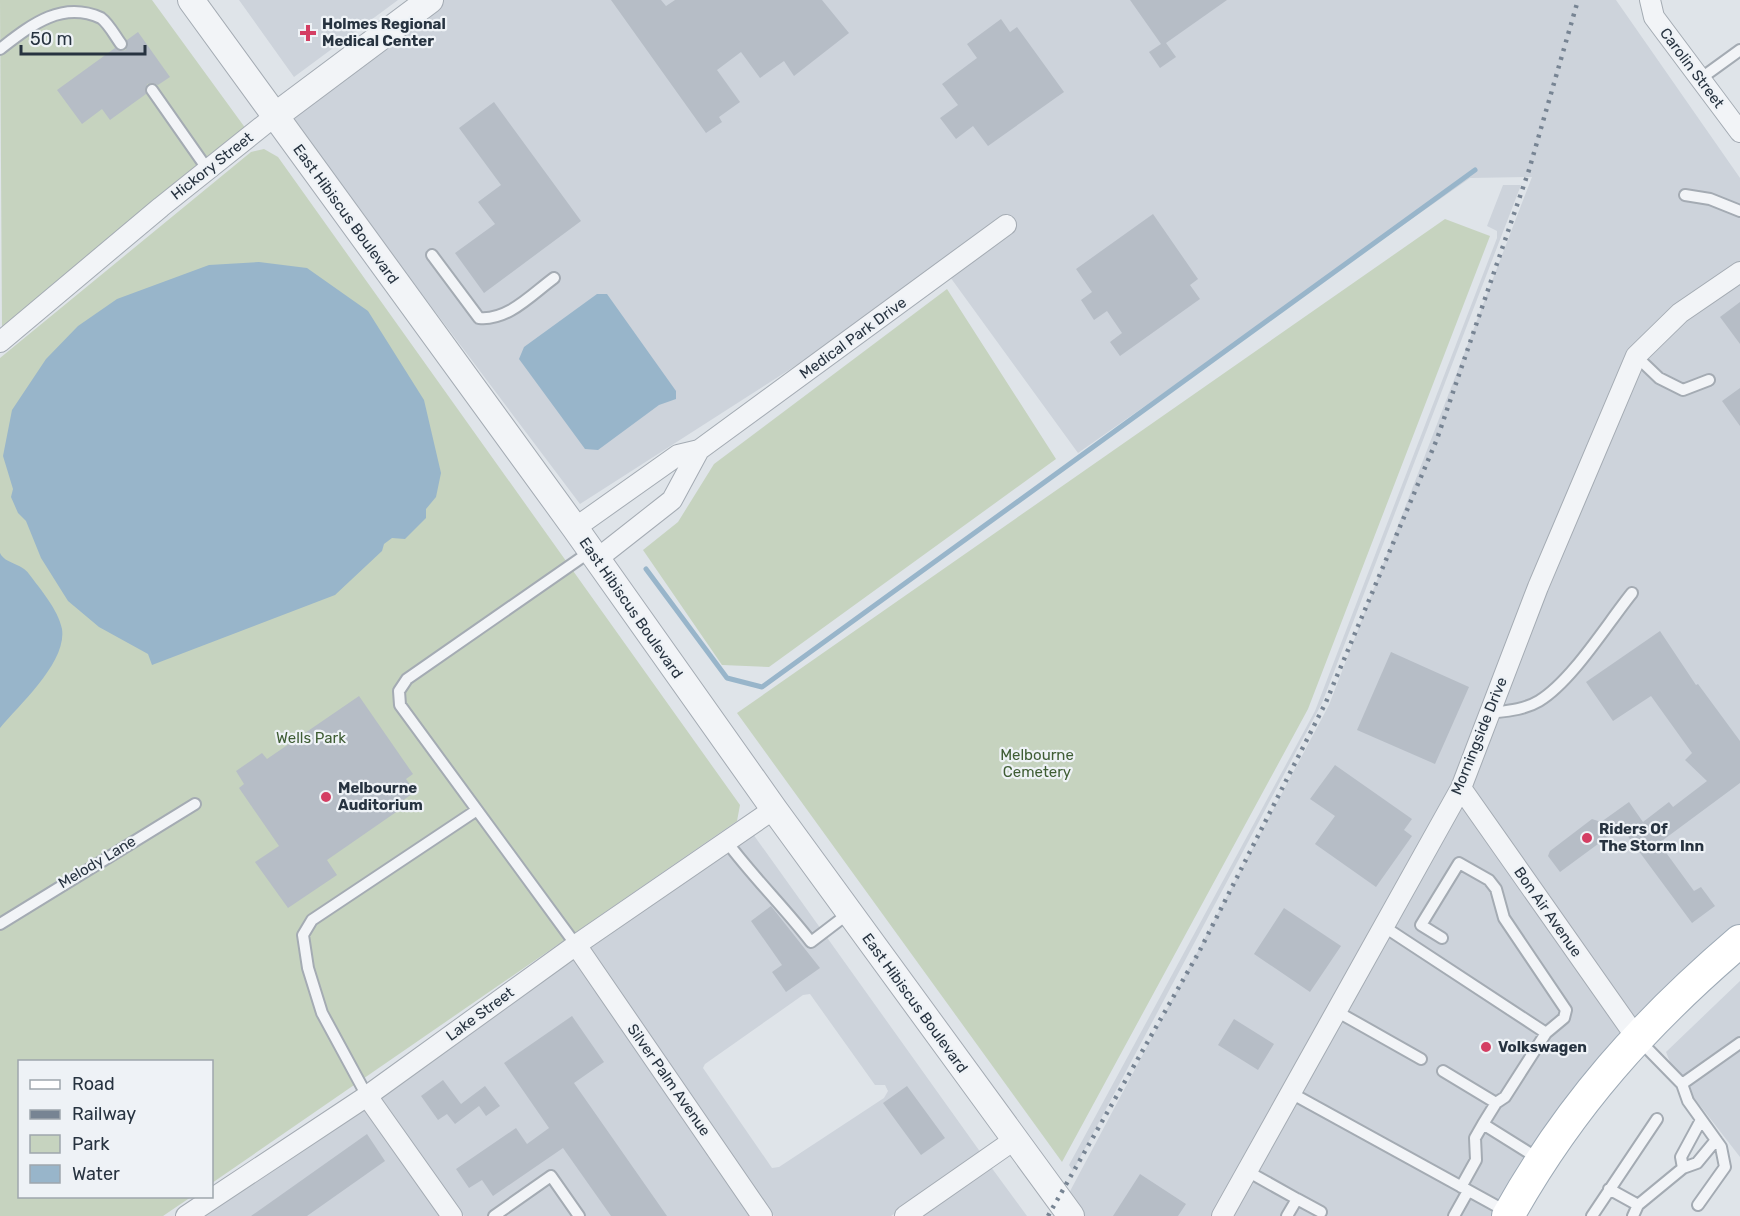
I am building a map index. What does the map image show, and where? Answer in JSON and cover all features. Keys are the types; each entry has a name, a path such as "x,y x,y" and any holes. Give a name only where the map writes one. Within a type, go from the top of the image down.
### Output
{"main road":[{"path":"1509,1215 1541,1160 1604,1074 1636,1037 1740,941"}],"street":[{"name":"East Hibiscus Boulevard","path":"191,0 575,528 849,913 1071,1216"},
{"name":"Hickory Street","path":"0,342 275,116 430,0"},
{"name":"Carolin Street","path":"1650,0 1654,17 1740,132"},
{"name":"Medical Park Drive","path":"575,528 678,455 699,450 1005,225"},
{"name":"Morningside Drive","path":"1222,1216 1461,788 1538,587 1636,356 1680,313 1740,272"},
{"name":"Medical Park Drive","path":"594,555 672,500 699,450"},
{"name":"Bon Air Avenue","path":"1461,788 1636,1037"},
{"name":"Lake Street","path":"186,1216 367,1096 576,945 774,809"},
{"name":"Silver Palm Avenue","path":"576,945 761,1215"},
{"path":"367,1096 452,1216"},
{"path":"905,1216 1014,1140"}],"lane":[{"path":"0,49 51,10 80,8 102,19 121,44"},
{"path":"1700,79 1740,50"},
{"path":"152,90 208,170"},
{"path":"1685,195 1710,199 1740,211"},
{"path":"432,255 479,318 492,319 504,315 554,278"},
{"path":"1636,356 1659,378 1683,390 1709,380"},
{"path":"576,945 400,705 399,691 407,678 594,555"},
{"path":"1490,713 1519,709 1538,702 1558,687 1632,593"},
{"name":"Melody Lane","path":"0,924 195,804"},
{"path":"367,1096 322,1012 308,968 303,935 312,920 477,810"},
{"path":"727,842 757,882 812,942 849,913"},
{"path":"1443,938 1421,925 1459,863 1489,880 1496,889 1504,918 1566,1010 1564,1018 1546,1033 1505,1097 1496,1102 1475,1138 1476,1160 1454,1216"},
{"path":"1383,926 1546,1033"},
{"path":"1336,1011 1421,1059"},
{"path":"1636,1037 1682,1084 1688,1101 1716,1140 1724,1157 1725,1167 1698,1205"},
{"path":"1682,1084 1740,1043"},
{"path":"1443,1071 1496,1102"},
{"path":"1291,1093 1509,1215"},
{"path":"1592,1216 1657,1119"},
{"path":"1683,1167 1681,1157 1701,1120"},
{"path":"1483,1124 1541,1160"},
{"path":"1633,1216 1638,1205 1683,1167 1697,1163 1716,1140"},
{"path":"1247,1171 1321,1212"},
{"path":"494,1216 551,1176 579,1216"},
{"path":"1609,1188 1638,1205"},
{"path":"1287,1216 1297,1199"}],"shaded area":[{"name":"Holmes Regional Medical Center","path":"239,0 398,0 294,77"},
{"path":"417,0 1616,0 1740,178 1740,947 1641,1040 1520,1216 1065,1216 1060,1210 1329,705 1532,177 1470,178 1078,453 945,270 580,504 278,103"},
{"path":"1503,185 1521,185 1322,703 1073,1171 1069,1165 1315,711 1497,238 1497,231 1487,226"},
{"path":"753,834 981,1153 891,1216 774,1216 588,946","holes":["810,994 875,1085 885,1085 888,1091 884,1098 779,1167 772,1168 703,1068 705,1064 803,995"]},
{"path":"573,957 751,1216 464,1216 380,1097"},
{"path":"1740,981 1740,1157 1674,1072 1666,1052"},
{"path":"364,1108 440,1216 202,1216"},
{"path":"991,1167 1027,1216 921,1216"}],"green space":[{"path":"0,0 152,0 246,129 2,329"},
{"name":"Wells Park","path":"264,149 278,157 740,805 737,821 213,1182 213,1060 18,1060 18,1198 190,1198 163,1216 0,1216 0,358 251,152"},
{"name":"Melbourne Cemetery","path":"1445,219 1490,236 1308,709 1062,1162 737,713"},
{"path":"947,289 1056,459 769,667 722,665 643,550 678,522 714,464"}],"water":[{"path":"259,262 307,268 368,311 424,400 441,473 436,497 426,509 426,518 405,539 392,538 384,544 382,551 335,595 152,665 148,654 99,627 68,601 41,558 26,521 18,513 11,497 13,489 3,456 12,410 46,359 78,326 117,299 209,265"},
{"path":"597,294 607,294 676,391 676,399 659,405 598,450 585,449 519,359 524,347"},
{"path":"0,553 2,557 26,570 53,607 62,629 62,642 50,668 40,682 0,728"}],"building":[{"path":"611,0 661,0 666,6 675,0 822,0 849,33 794,76 784,61 760,78 741,52 717,70 740,102 719,117 722,122 706,133"},
{"path":"1130,0 1227,0 1166,43 1176,57 1160,68 1149,52 1161,44"},
{"path":"1001,19 1010,32 1017,27 1064,92 988,146 973,126 956,139 940,118 958,105 942,84 977,58 967,44"},
{"path":"138,32 170,77 158,85 147,84 146,94 110,120 102,109 82,124 57,90 115,48 121,51 126,50 127,40"},
{"path":"494,102 581,221 484,293 455,253 495,224 478,202 501,185 459,128"},
{"path":"1153,214 1198,279 1190,285 1200,299 1120,356 1110,342 1122,333 1107,311 1094,320 1081,300 1092,292 1076,269"},
{"path":"1740,302 1740,344 1720,317"},
{"path":"1740,388 1740,426 1722,401"},
{"path":"1660,631 1696,685 1698,684 1740,741 1740,783 1659,843 1694,891 1701,887 1715,906 1692,923 1621,827 1560,872 1548,856 1550,851 1592,819 1601,822 1629,802 1643,822 1669,802 1673,807 1707,781 1685,760 1692,753 1651,696 1613,721 1586,682"},
{"path":"1391,652 1469,687 1435,764 1357,730"},
{"name":"Melbourne Auditorium","path":"359,696 413,774 406,779 415,792 399,803 402,808 327,860 337,875 288,908 255,862 279,846 239,788 244,784 236,771 262,753 267,759"},
{"path":"1335,765 1412,819 1404,830 1412,836 1376,887 1315,844 1335,816 1310,799"},
{"path":"771,906 820,968 786,992 772,972 782,965 751,921"},
{"path":"1284,908 1341,946 1310,992 1254,954"},
{"path":"572,1016 604,1062 574,1083 667,1216 611,1216 563,1148 493,1196 482,1180 469,1188 456,1169 516,1128 527,1144 549,1128 504,1063"},
{"path":"1234,1019 1274,1044 1258,1070 1218,1045"},
{"path":"443,1080 461,1104 485,1086 500,1106 486,1116 479,1106 455,1124 447,1114 438,1120 421,1096"},
{"path":"907,1086 945,1138 921,1155 883,1103"},
{"path":"367,1134 385,1161 307,1216 251,1216"},
{"path":"1140,1174 1186,1204 1178,1216 1113,1216"}],"waterway":[{"path":"646,569 727,678 762,687 1475,170"}],"railway":[{"path":"1048,1216 1199,952 1326,702 1437,439 1529,170 1578,0"}],"place":[{"name":"Holmes Regional Medical Center","path":"308,33"},
{"name":"Melbourne Auditorium","path":"326,797"},
{"name":"Riders Of The Storm Inn","path":"1587,838"},
{"name":"Volkswagen","path":"1486,1047"}]}
